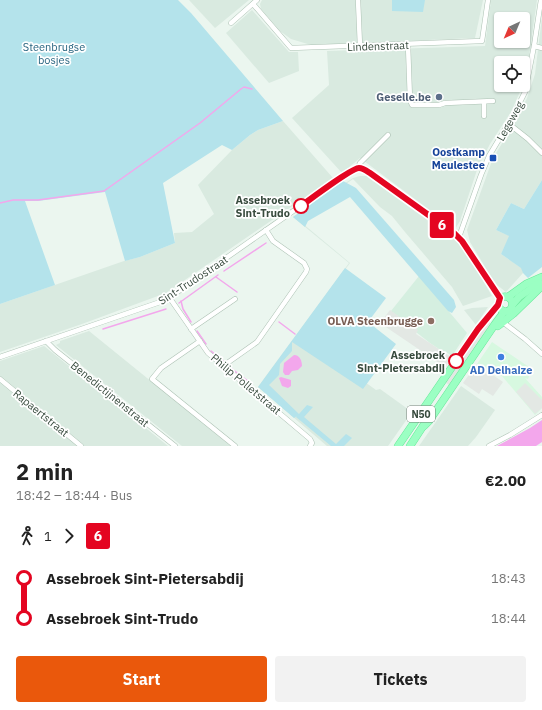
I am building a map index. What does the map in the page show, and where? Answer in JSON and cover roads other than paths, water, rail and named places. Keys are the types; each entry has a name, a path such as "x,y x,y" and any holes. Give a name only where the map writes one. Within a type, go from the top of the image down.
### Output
{"main road":[{"path":"504,312 501,311 499,302 502,297 508,297 526,284 542,277"},
{"name":"N50","path":"410,446 424,426 430,412 438,401 448,393 504,312 510,310 519,297 542,281"},
{"name":"N50","path":"486,337 542,286"},
{"path":"508,297 511,298 513,304"},
{"name":"N50","path":"398,446 478,329 499,302"}],"street":[{"path":"231,23 258,0"},
{"path":"358,0 360,46"},
{"name":"Lindenstraat","path":"253,4 291,48 482,42 488,0"},
{"name":"Legeweg","path":"459,237 489,156 509,124 525,92 541,0"},
{"path":"408,45 410,100 412,105 439,105 445,103 493,101"},
{"path":"534,46 542,48"},
{"path":"484,102 484,116"},
{"path":"509,124 528,139 542,154"},
{"path":"388,135 360,164 358,168 364,169 370,173 459,237 468,248 499,302"},
{"name":"Sint-Trudostraat","path":"0,357 169,298 345,175 358,168"},
{"path":"223,366 257,342 307,269 304,263 273,241 266,230"},
{"name":"Philip Polletstraat","path":"169,298 208,353 310,439 312,442 310,446"},
{"path":"191,329 235,299"},
{"path":"504,323 525,338 542,354"},
{"name":"Benedictijnenstraat","path":"46,341 55,350 175,446"},
{"path":"200,341 161,368 152,379 235,446"},
{"name":"Rapaertstraat","path":"0,379 81,446"},
{"path":"489,446 516,432 542,415"}],"waterway":[{"path":"0,203 13,200 38,200 104,191 200,123 241,89 244,87 252,89"},
{"path":"224,271 266,243"},
{"path":"179,303 218,275"},
{"path":"216,277 237,292"},
{"path":"181,301 183,309 191,322"},
{"path":"103,329 166,309"},
{"path":"279,322 295,334"},
{"path":"197,331 206,344"},
{"path":"211,351 223,361"},
{"path":"232,369 249,382"}],"place":[{"name":"Geselle.be","path":"439,97"},
{"name":"Oostkamp Meulestee","path":"493,158"},
{"name":"Assebroek Sint-Trudo","path":"301,206"},
{"name":"OLVA Steenbrugge","path":"431,321"},
{"name":"AD Delhaize","path":"501,357"},
{"name":"Assebroek Sint-Pietersabdij","path":"456,361"}],"park label":[{"name":"Steenbrugse bosjes","path":"54,53"}]}
